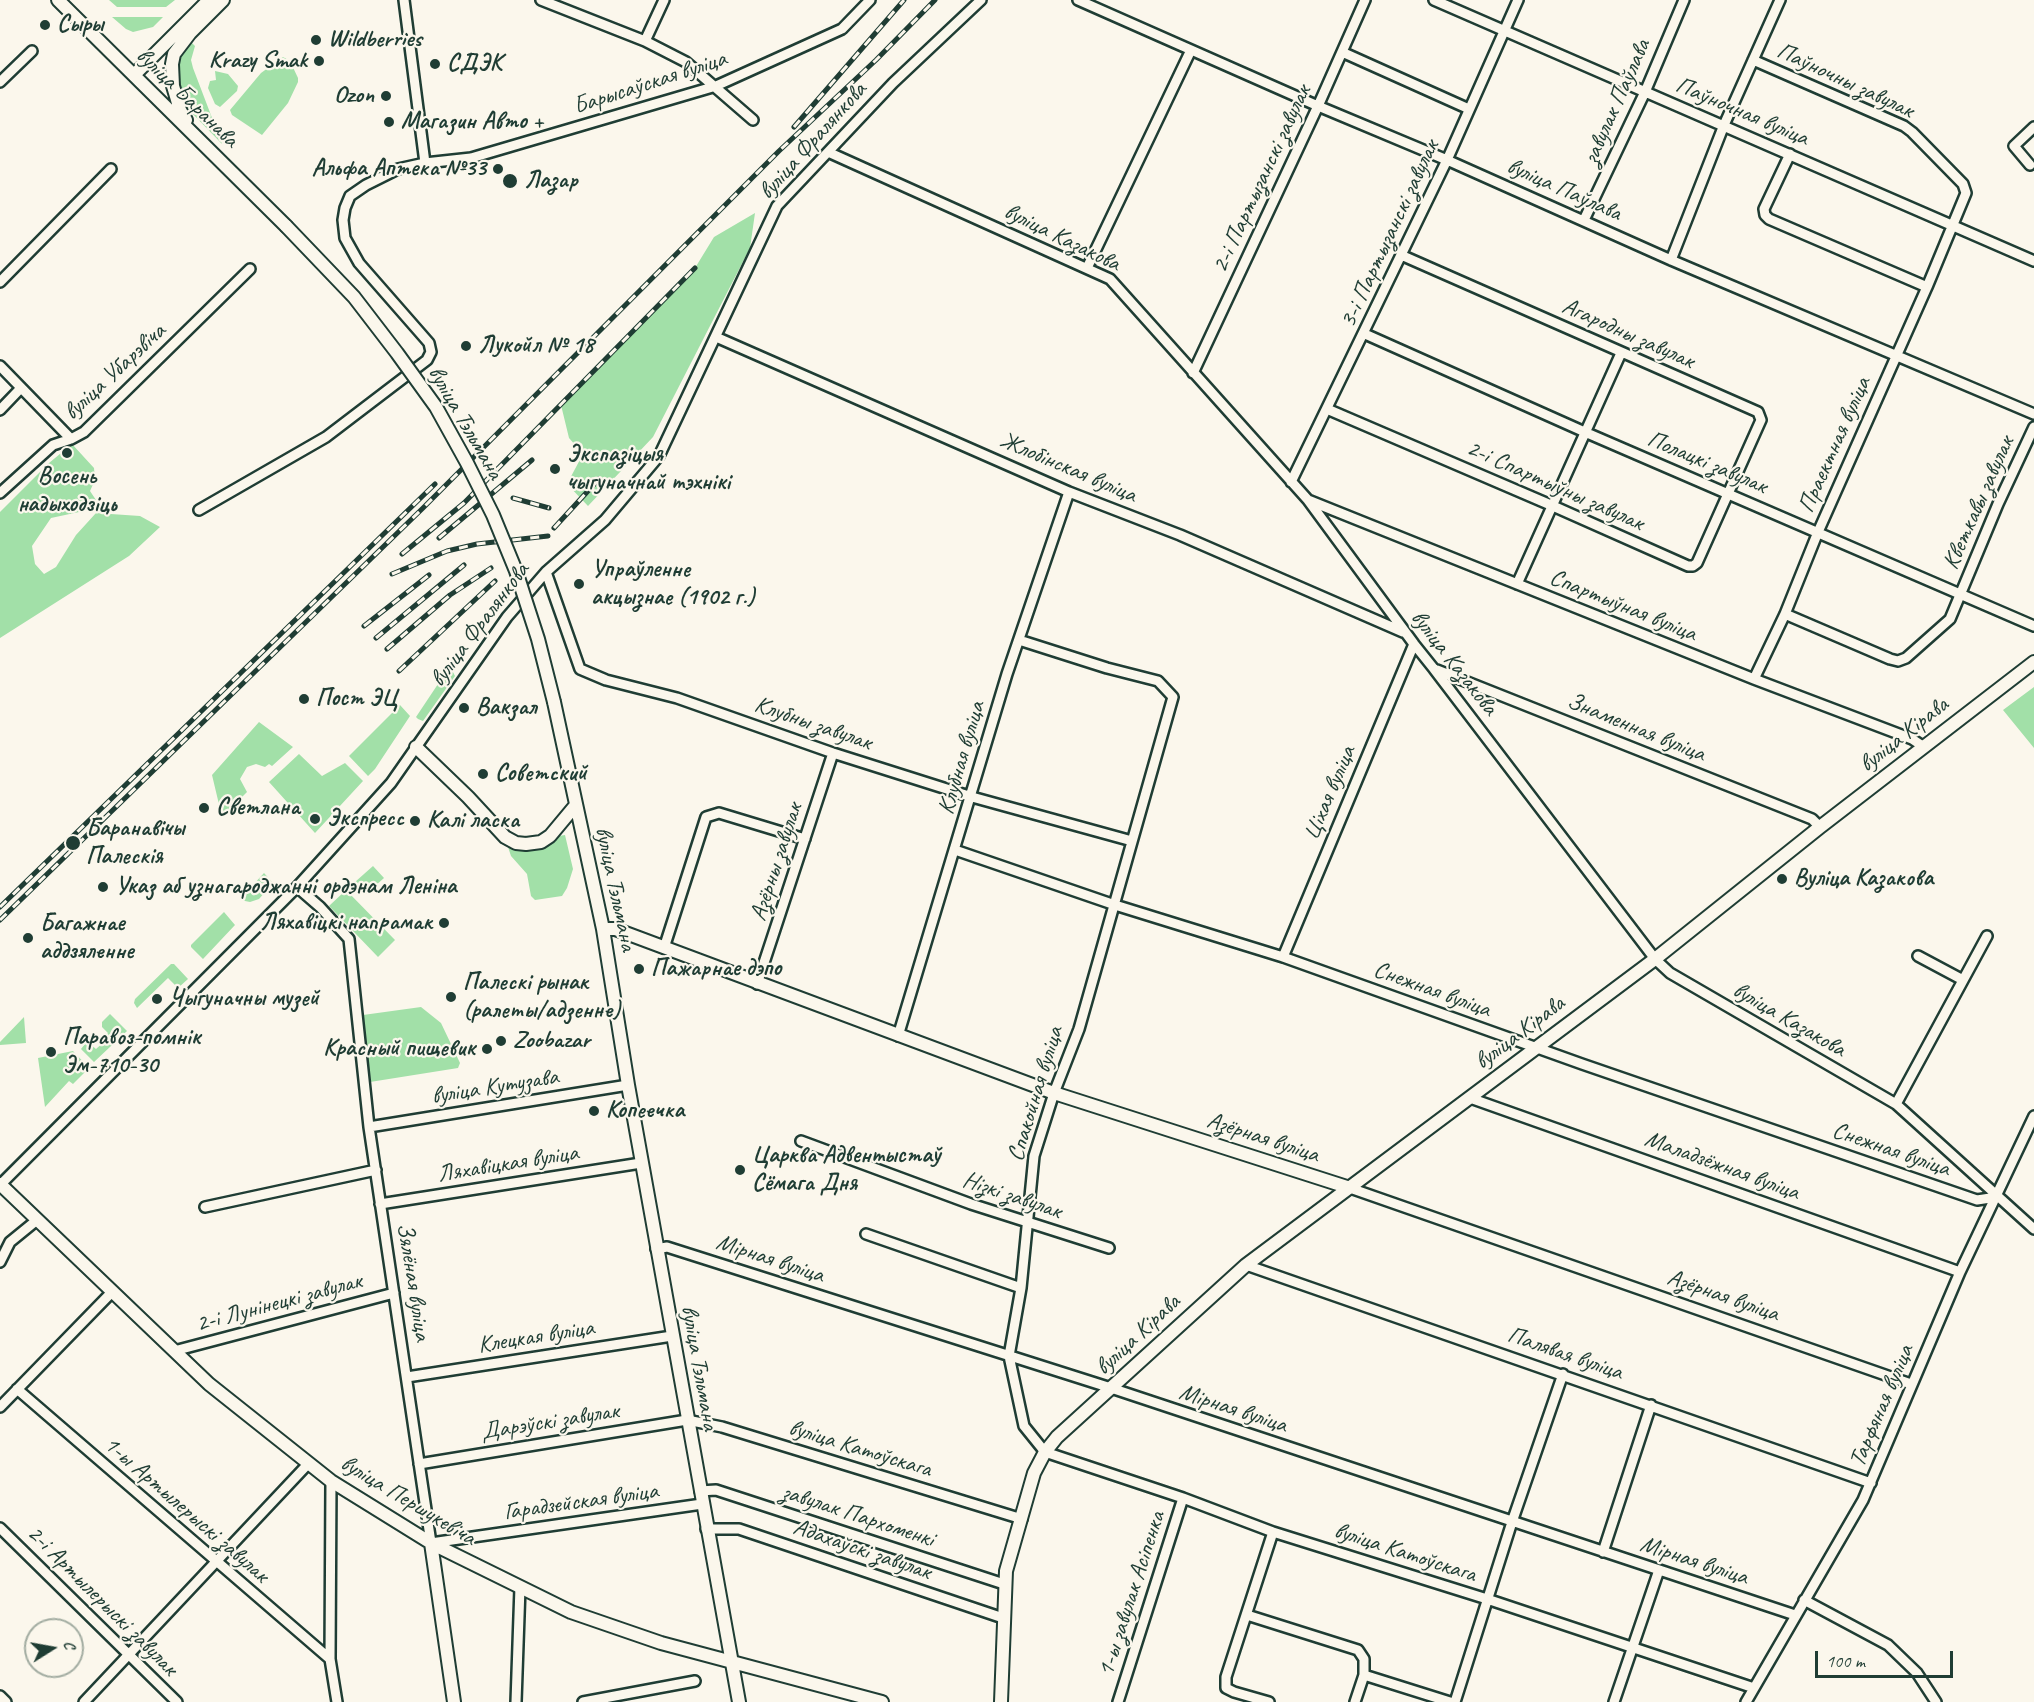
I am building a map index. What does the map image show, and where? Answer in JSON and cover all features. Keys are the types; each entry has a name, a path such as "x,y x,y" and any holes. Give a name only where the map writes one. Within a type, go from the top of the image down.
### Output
{"main road":[{"name":"вуліца Баранава","path":"58,0 286,226"},
{"path":"134,75 209,0"},
{"path":"193,132 175,96 172,64 174,54 190,33 224,0"},
{"name":"вуліца Тэльмана","path":"286,226 354,297 436,407 493,515 516,571 538,639 554,702 603,929 656,1249 739,1702"},
{"name":"вуліца Кірава","path":"1045,1452 1057,1437 1246,1265 1347,1187 1655,959 2034,662"},
{"path":"417,747 505,837 516,843 541,842 550,836 575,803"},
{"name":"Азёрная вуліца","path":"603,929 615,929 757,984 1054,1093 1347,1187"},
{"name":"вуліца Першукевіча","path":"1,1184 208,1384 331,1481 430,1543 571,1612 661,1643 882,1702"},
{"path":"1001,1702 1005,1584 1034,1473 1045,1452"},
{"name":"Зялёная вуліца","path":"430,1543 454,1702"}],"street":[{"path":"404,0 425,164"},
{"path":"541,0 645,41 686,62 753,120"},
{"path":"645,41 664,0"},
{"name":"Барысаўская вуліца","path":"199,510 326,437 427,360 431,352 429,343 359,263 345,238 343,220 350,196 398,169 471,158 716,86 842,29 870,0"},
{"name":"вуліца Фралянкова","path":"1,1184 297,887 391,783 507,617 546,572 605,520 659,456 777,206 893,83 981,0"},
{"name":"вуліца Паўлава","path":"1078,0 1671,260 2034,414"},
{"name":"2-і Партызанскі завулак","path":"1193,374 1365,0"},
{"name":"Паўночная вуліца","path":"1434,0 2034,261"},
{"name":"3-і Партызанскі завулак","path":"1291,482 1365,334 1447,160 1518,0"},
{"name":"завулак Паўлава","path":"1584,220 1645,92 1684,0"},
{"path":"1671,260 1724,125 1780,0"},
{"path":"1087,268 1191,50"},
{"path":"0,82 32,51"},
{"path":"1342,52 1468,109"},
{"name":"Паўночны завулак","path":"1753,60 1904,126 1912,132 1965,188 1966,193 1952,227"},
{"path":"2030,165 2013,146 2034,127"},
{"name":"вуліца Казакова","path":"828,152 1110,279 1308,500 1413,644 1655,959 1670,973 1896,1104 2034,1229"},
{"path":"1790,154 1764,209 1769,219 1927,288"},
{"path":"0,282 111,169"},
{"name":"Праектная вуліца","path":"1754,679 1785,614 1818,532 1952,227"},
{"name":"Агародны завулак","path":"1401,255 1758,412 1761,420 1728,493"},
{"name":"вуліца Убарэвіча","path":"0,494 53,445 84,432 250,269"},
{"name":"Полацкі завулак","path":"1365,334 1587,433 2034,626"},
{"name":"Жлобінская вуліца","path":"716,337 1069,492 1180,535 1405,632"},
{"path":"1517,584 1587,433 1621,353"},
{"path":"0,366 70,439"},
{"path":"0,410 21,388"},
{"name":"2-і Спартыўны завулак","path":"1327,409 1688,566 1697,563 1728,493"},
{"name":"Кветкавы завулак","path":"1785,614 1898,661 1906,658 1946,624 2034,427"},
{"name":"Клубная вуліца","path":"898,1036 1019,640 1069,492"},
{"name":"Спартыўная вуліца","path":"1308,500 1754,679 1912,739 1924,747"},
{"name":"Клубны завулак","path":"546,572 580,669 606,680 677,698 833,753 972,797 1132,841"},
{"name":"Спакойная вуліца","path":"1019,640 1107,668 1158,681 1173,697 1079,1029 1054,1093 1034,1156 1021,1288 1009,1356 1024,1426 1045,1452"},
{"name":"Ціхая вуліца","path":"1282,957 1413,644"},
{"name":"Знаменная вуліца","path":"1434,669 1812,819 1821,827"},
{"name":"Азёрны завулак","path":"757,984 833,753"},
{"path":"664,948 706,817 718,813 805,839"},
{"name":"Снежная вуліца","path":"955,850 1115,905 1282,957 1977,1200 1997,1197"},
{"name":"Зялёная вуліца","path":"297,887 349,939 369,1127 430,1543"},
{"path":"1896,1104 1987,936"},
{"path":"1918,956 1963,980"},
{"name":"вуліца Кутузава","path":"369,1127 628,1085"},
{"name":"Маладзёжная вуліца","path":"1470,1098 1960,1272"},
{"name":"Тарфяная вуліца","path":"1746,1702 1860,1505 1960,1272 2034,1116"},
{"name":"Нізкі завулак","path":"801,1142 1029,1223 1109,1248"},
{"name":"Ляхавіцкая вуліца","path":"380,1204 641,1163"},
{"path":"206,1207 376,1170"},
{"name":"Азёрная вуліца","path":"1347,1187 1911,1384"},
{"path":"0,1262 10,1242 37,1220"},
{"path":"866,1234 1021,1288"},
{"name":"Мірная вуліца","path":"656,1249 667,1247 1111,1388 1795,1615"},
{"name":"Палявая вуліца","path":"1246,1265 1871,1482"},
{"path":"0,1407 112,1292"},
{"name":"2-і Лунінецкі завулак","path":"174,1351 394,1293"},
{"name":"Клецкая вуліца","path":"407,1377 672,1336"},
{"path":"1364,1675 1452,1702 1563,1374"},
{"name":"1-ы Артылерыскі завулак","path":"18,1389 216,1563 330,1659"},
{"path":"1603,1552 1651,1405"},
{"name":"Дарэўскі завулак","path":"419,1464 687,1420"},
{"name":"вуліца Катоўскага","path":"687,1420 722,1426 1022,1519"},
{"name":"вуліца Катоўскага","path":"1045,1452 1183,1498 1273,1532 1487,1599 1754,1688"},
{"path":"84,1702 308,1464"},
{"path":"331,1481 330,1659 337,1702"},
{"name":"завулак Пархоменкі","path":"700,1491 717,1491 1005,1584"},
{"name":"1-ы завулак Асіпенка","path":"1118,1702 1183,1498"},
{"name":"Гарадзейская вуліца","path":"430,1543 702,1504"},
{"name":"2-і Артылерыскі завулак","path":"0,1528 177,1702"},
{"name":"Адахаўскі завулак","path":"706,1529 739,1529 1003,1618"},
{"path":"1269,1702 1226,1688 1226,1677 1273,1532"},
{"path":"1614,1702 1659,1570"},
{"path":"516,1702 520,1587"},
{"path":"1804,1600 1888,1645 1917,1673 1936,1702"},
{"path":"1247,1615 1358,1650 1364,1659 1364,1675 1355,1702"},
{"path":"583,1702 695,1681"},
{"path":"0,1696 6,1702"}],"green space":[{"path":"109,0 175,0 166,7 117,7"},
{"path":"112,17 163,17 153,27 133,32"},
{"path":"189,40 195,46 191,60 193,68 222,144 189,110 180,92 177,66"},
{"path":"283,57 290,61 298,82 288,103 262,135 232,115 230,110 261,73"},
{"path":"215,71 228,74 238,86 237,91 220,107 215,104 208,88 210,81 216,80"},
{"path":"755,213 750,248 653,437 588,506 567,484 583,454 569,438 561,405 695,268 714,237"},
{"path":"72,444 94,468 95,480 90,491 96,500 93,509 51,518 32,546 35,564 44,574 56,567 76,535 96,513 140,516 160,527 129,556 0,638 0,512 49,463"},
{"path":"450,666 455,676 423,721 418,719 416,717"},
{"path":"2034,687 2034,748 2003,710"},
{"path":"400,705 410,716 368,776 349,756"},
{"path":"259,722 293,747 272,766 269,764 265,767 256,764 247,767 240,779 247,792 222,817 212,775"},
{"path":"299,754 322,776 345,763 363,781 315,833 269,782"},
{"path":"565,835 573,869 567,888 562,896 535,900 531,896 527,874 511,856 508,847 518,849 551,842"},
{"path":"373,866 384,878 366,894 355,882"},
{"path":"264,873 273,883 259,899 250,902 241,898"},
{"path":"346,890 395,940 378,957 329,906"},
{"path":"224,912 235,925 203,959 191,945"},
{"path":"171,964 174,964 188,979 178,988 168,978 137,1008 134,1003 135,999"},
{"path":"421,1007 441,1023 460,1063 458,1068 370,1082 363,1015"},
{"path":"110,1014 127,1031 94,1062 81,1049 85,1044 90,1044 96,1049 105,1041 103,1038 108,1033 102,1027 102,1022"},
{"path":"24,1017 26,1043 0,1045 0,1042"},
{"path":"73,1051 89,1068 73,1084 69,1081 45,1107 38,1058"}],"railway":[{"path":"794,127 904,0"},
{"path":"0,920 423,508 779,151 876,60 935,0"},
{"path":"402,554 464,503 695,268"},
{"path":"439,538 532,460"},
{"path":"554,528 599,479"},
{"path":"0,907 435,484"},
{"path":"513,498 549,508"},
{"path":"392,574 447,551 477,544 548,536"},
{"path":"376,638 464,565"},
{"path":"387,649 450,595 491,568"},
{"path":"364,626 429,575"},
{"path":"399,671 495,581"}],"place":[{"name":"Сыры","path":"45,25"},
{"name":"Wildberries","path":"316,40"},
{"name":"Krazy Smak","path":"319,61"},
{"name":"СДЭК","path":"435,64"},
{"name":"Ozon","path":"386,96"},
{"name":"Магазин Авто +","path":"389,122"},
{"name":"Альфа Аптека №33","path":"498,169"},
{"name":"Лазар","path":"510,181"},
{"name":"Лукойл № 18","path":"466,346"},
{"name":"Восень надыходзіць","path":"67,453"},
{"name":"Экспазіцыя чыгуначнай тэхнікі","path":"555,469"},
{"name":"Упраўленне акцызнае (1902 г.)","path":"579,584"},
{"name":"Пост ЭЦ","path":"304,699"},
{"name":"Вакзал","path":"464,708"},
{"name":"Советский","path":"483,774"},
{"name":"Светлана","path":"204,808"},
{"name":"Экспресс","path":"315,819"},
{"name":"Калі ласка","path":"415,821"},
{"name":"Баранавічы Палескія","path":"73,843"},
{"name":"Вуліца Казакова","path":"1782,879"},
{"name":"Указ аб узнагароджанні ордэнам Леніна","path":"103,887"},
{"name":"Ляхавіцкі напрамак","path":"444,923"},
{"name":"Багажнае аддзяленне","path":"28,938"},
{"name":"Пажарнае дэпо","path":"639,969"},
{"name":"Палескі рынак (ралеты/адзенне)","path":"451,997"},
{"name":"Чыгуначны музей","path":"157,999"},
{"name":"Zoobazar","path":"501,1041"},
{"name":"Красный пищевик","path":"487,1049"},
{"name":"Паравоз-помнік Эм-710-30","path":"51,1052"},
{"name":"Копеечка","path":"594,1111"},
{"name":"Царква Адвентыстаў Сёмага Дня","path":"740,1170"}]}
